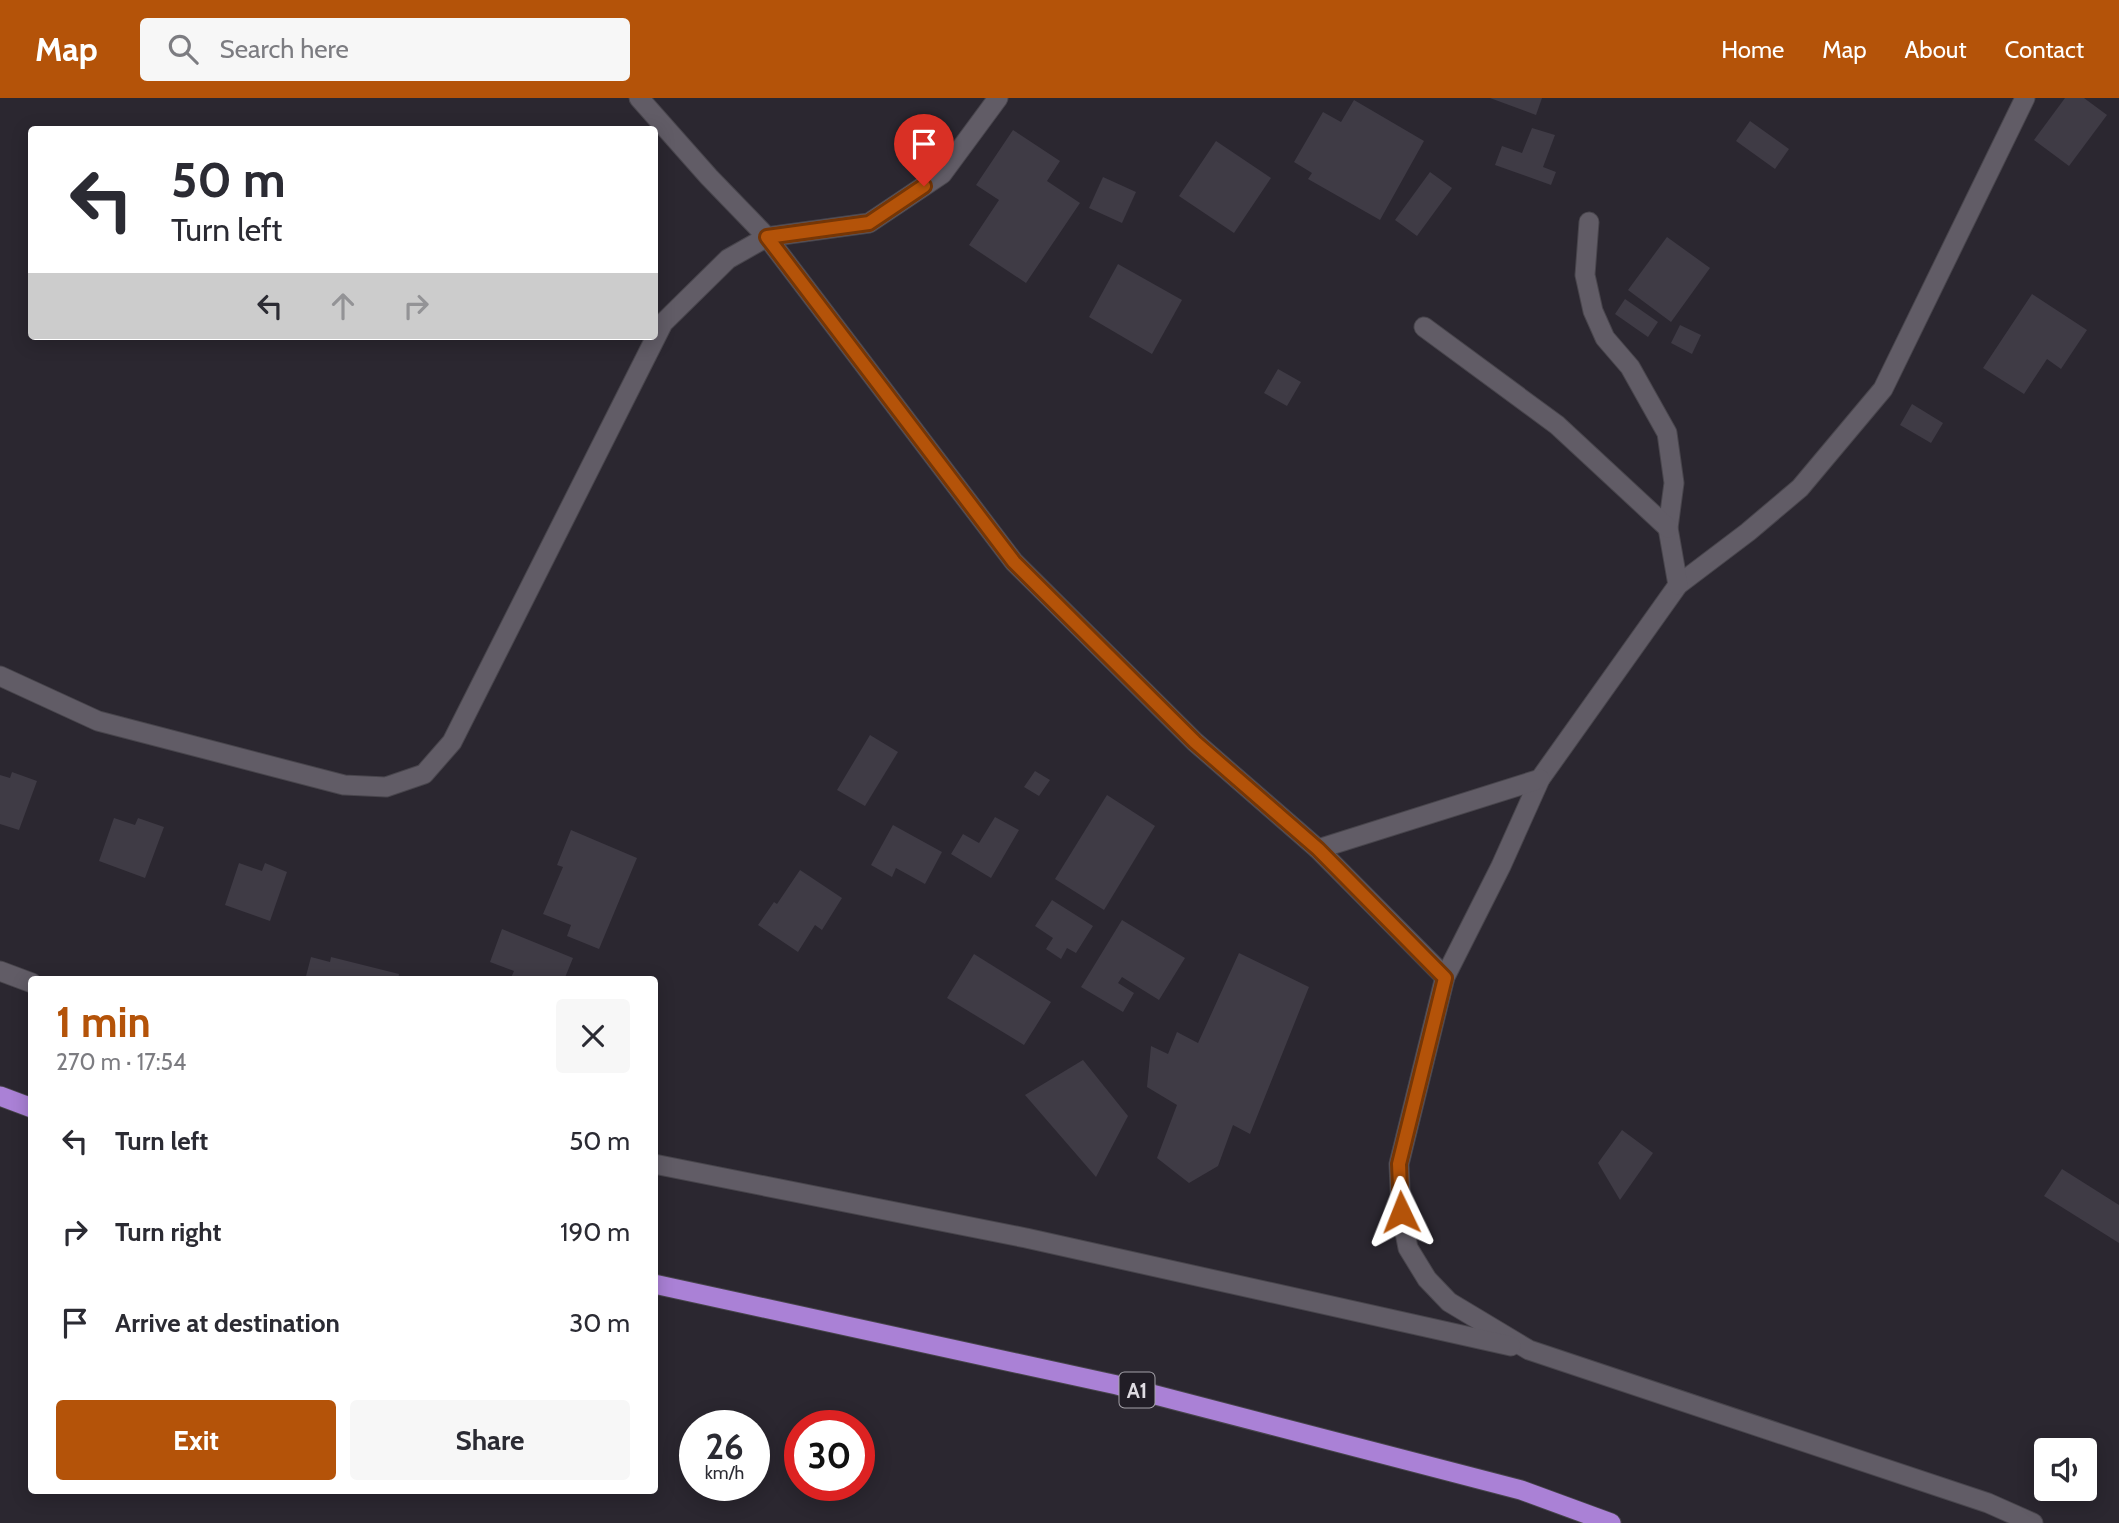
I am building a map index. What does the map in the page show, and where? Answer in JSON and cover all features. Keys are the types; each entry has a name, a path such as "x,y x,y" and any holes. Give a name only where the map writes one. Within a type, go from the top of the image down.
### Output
{"highway":[{"path":"0,1096 28,1106"},
{"name":"A1","path":"658,1285 1117,1385 1521,1490 1611,1523"}],"street":[{"path":"639,98 767,237 1014,562 1195,742 1318,849 1445,978"},
{"path":"658,333 663,323 728,259 767,237 869,223 942,174 998,98"},
{"path":"1530,1350 1449,1302 1427,1279 1408,1248 1401,1212 1399,1164 1445,978 1501,866 1540,779 1678,585 1800,488 1883,389 2025,98"},
{"path":"1589,222 1585,275 1593,311 1605,338 1630,367 1667,433 1674,483 1668,528 1678,585"},
{"path":"1424,327 1557,425 1668,528"},
{"path":"0,676 98,721 344,785 386,787 424,774 452,742 654,340"},
{"path":"1318,849 1540,779"},
{"path":"0,971 28,982"},
{"path":"658,1165 1026,1238 1530,1350 1988,1503 2033,1523"}],"building":[{"path":"1490,98 1542,98 1536,115"},
{"path":"2065,98 2084,98 2107,115 2069,166 2034,140"},
{"path":"1354,100 1424,141 1380,220 1308,179 1312,173 1294,162 1323,112 1341,122"},
{"path":"1750,121 1789,149 1775,169 1736,141"},
{"path":"1532,128 1555,135 1543,167 1556,172 1551,185 1495,165 1502,146 1522,153"},
{"path":"1013,130 1060,161 1047,181 1080,203 1026,283 969,245 999,200 976,185"},
{"path":"1216,141 1271,178 1234,233 1179,196"},
{"path":"1430,172 1452,188 1417,236 1395,220"},
{"path":"1103,177 1136,192 1122,223 1089,208"},
{"path":"1667,237 1710,268 1671,322 1628,290"},
{"path":"1118,264 1182,300 1152,354 1089,317"},
{"path":"2032,294 2087,330 2061,369 2047,359 2024,394 1983,368"},
{"path":"1625,299 1658,322 1648,337 1615,314"},
{"path":"1680,325 1701,335 1692,354 1671,343"},
{"path":"1278,369 1301,382 1287,406 1264,393"},
{"path":"1912,404 1943,423 1931,443 1900,425"},
{"path":"870,735 898,752 865,806 837,790"},
{"path":"1035,771 1050,780 1039,796 1024,787"},
{"path":"12,772 37,781 19,830 0,824 0,775 10,778"},
{"path":"1107,795 1155,826 1104,910 1055,879"},
{"path":"995,817 1019,830 991,878 951,854 963,834 979,843"},
{"path":"114,818 135,825 138,818 164,827 145,878 99,861"},
{"path":"893,825 942,852 925,884 896,868 892,877 871,865"},
{"path":"571,830 637,858 599,949 567,936 571,925 543,914 563,867 557,865"},
{"path":"239,863 262,871 265,863 287,872 270,921 225,905"},
{"path":"800,870 842,898 822,930 815,925 798,952 758,925 774,902 777,904"},
{"path":"1052,900 1093,926 1076,953 1067,948 1061,959 1046,949 1053,938 1035,926"},
{"path":"1122,920 1185,958 1159,1000 1122,977 1118,983 1134,993 1123,1012 1081,987"},
{"path":"502,929 573,958 566,976 512,976 514,971 490,962"},
{"path":"1239,953 1309,987 1250,1134 1233,1125 1218,1166 1189,1183 1157,1158 1177,1105 1147,1087 1151,1046 1168,1054 1177,1032 1198,1043"},
{"path":"974,954 1051,1002 1024,1045 947,998"},
{"path":"311,957 330,962 331,957 399,974 399,976 306,976"},
{"path":"1083,1060 1128,1116 1096,1177 1025,1095"},
{"path":"1622,1130 1653,1153 1620,1200 1598,1163"},
{"path":"2062,1169 2119,1205 2119,1243 2044,1196"}],"route":[{"path":"924,186 869,223 767,237 1014,562 1195,742 1318,849 1445,978 1399,1164 1401,1212"}]}
